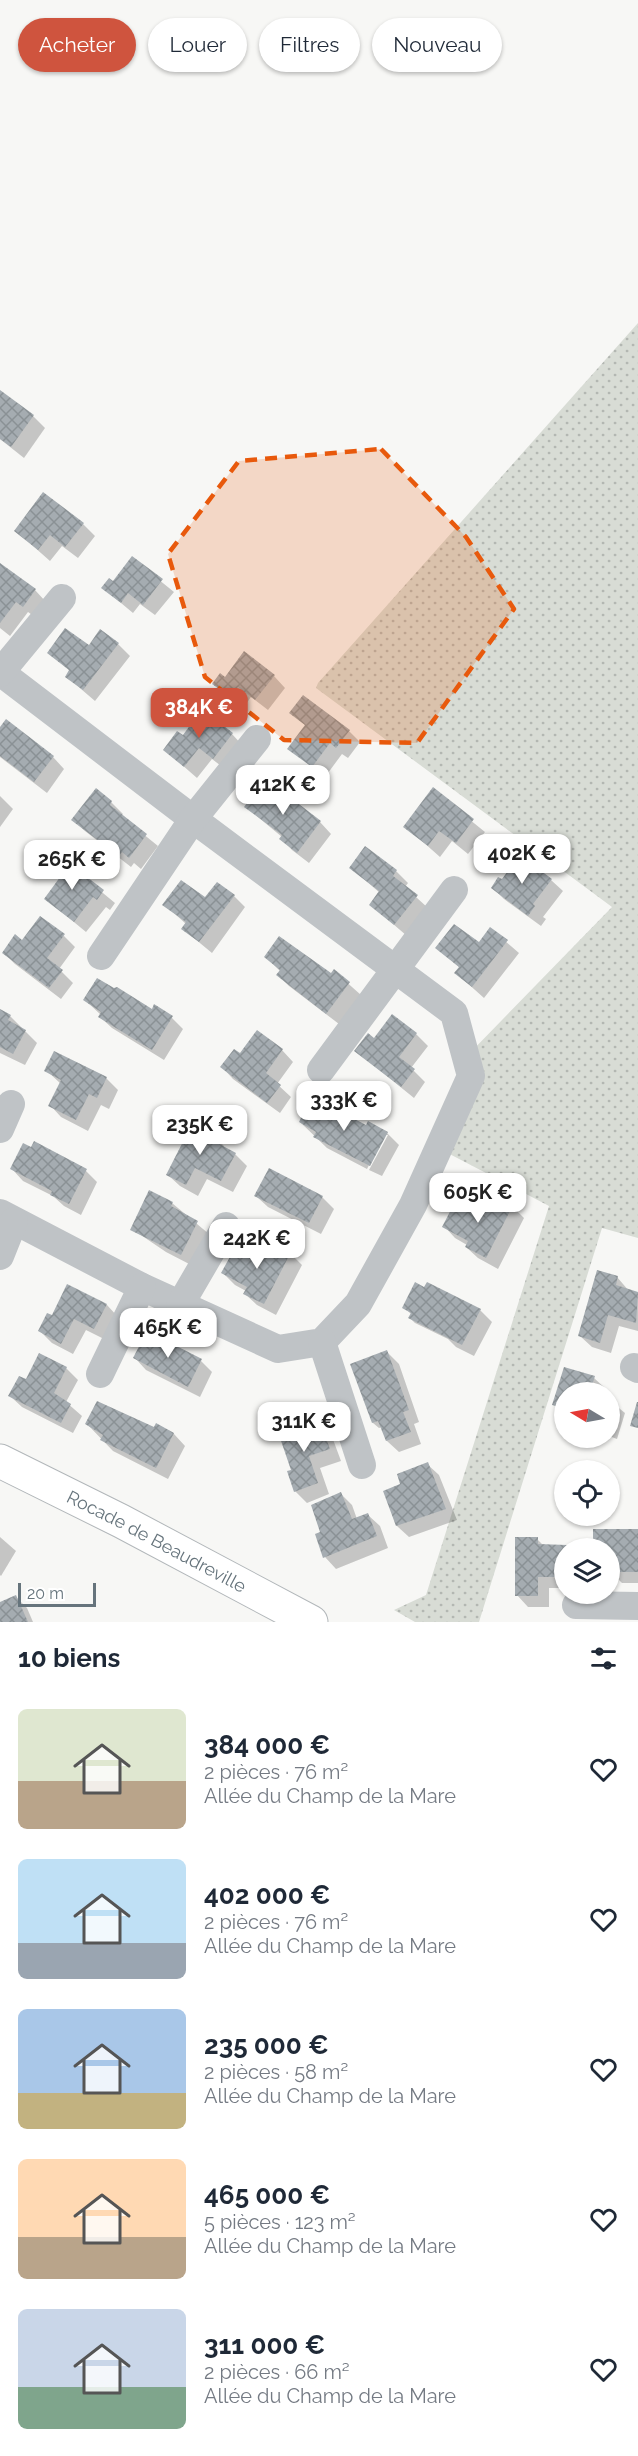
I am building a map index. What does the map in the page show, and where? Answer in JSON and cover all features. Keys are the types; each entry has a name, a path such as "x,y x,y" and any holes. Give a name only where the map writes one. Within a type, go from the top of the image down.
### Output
{"street":[{"path":"0,1256 7,1217 142,1287 278,1349 322,1342 358,1304 413,1205 471,1076 454,1012 193,819 0,672 62,598"},
{"path":"101,956 193,819 257,739"},
{"path":"321,1070 454,890"},
{"path":"180,1305 226,1226"},
{"path":"100,1374 142,1287"},
{"path":"322,1342 362,1465"},
{"name":"Rocade de Beaudreville","path":"0,1461 121,1521 311,1622"},
{"path":"576,1605 638,1606"}],"highlighted area":[{"path":"381,449 466,537 514,609 417,743 284,740 205,677 168,554 239,461"}],"shaded area":[{"path":"638,323 638,1238 602,1228 479,1622 415,1622 394,1610 426,1595 549,1206 438,1148 466,1057 612,907 316,688 318,683"}],"building":[{"path":"0,390 34,415 11,447 0,439"},
{"path":"43,492 84,523 65,547 50,535 38,550 14,531"},
{"path":"132,556 163,579 143,605 128,593 121,603 101,588 109,578 113,581"},
{"path":"0,563 36,589 23,607 16,602 0,623"},
{"path":"65,628 89,645 100,629 119,643 83,690 65,677 69,670 47,653"},
{"path":"244,651 275,675 255,700 238,687 230,697 212,684 220,673 225,677"},
{"path":"303,695 350,730 336,748 330,743 312,767 287,749 305,725 289,713"},
{"path":"202,709 233,733 213,759 199,748 184,767 163,750 177,731 183,735"},
{"path":"6,719 54,756 34,782 0,756 0,727"},
{"path":"262,783 270,789 274,785 321,821 297,853 279,839 282,835 244,807"},
{"path":"433,787 474,819 456,843 439,831 428,846 403,827"},
{"path":"96,788 112,801 110,805 147,834 129,858 122,852 119,856 71,820"},
{"path":"365,846 397,870 393,876 418,895 394,925 369,905 379,891 349,868"},
{"path":"520,855 552,879 533,904 535,906 528,916 491,888 498,877 502,879"},
{"path":"62,858 104,890 97,900 93,897 74,922 44,899 63,873 55,867"},
{"path":"181,880 205,897 217,882 235,895 199,942 181,929 186,922 162,905"},
{"path":"40,916 65,934 47,958 63,970 49,988 2,953 15,934 22,940"},
{"path":"454,924 479,942 490,927 508,940 472,987 454,973 459,967 435,948"},
{"path":"279,936 331,973 334,969 350,982 326,1014 276,975 280,970 264,957"},
{"path":"97,978 114,988 117,987 152,1009 154,1004 173,1016 152,1050 98,1017 101,1012 83,1000"},
{"path":"0,1009 11,1015 8,1020 26,1030 13,1054 0,1047"},
{"path":"392,1014 417,1033 399,1057 415,1069 401,1087 354,1051 368,1033 374,1038"},
{"path":"257,1030 283,1049 266,1073 281,1085 267,1103 220,1067 234,1049 240,1053"},
{"path":"54,1051 107,1077 97,1098 89,1094 76,1120 48,1106 61,1080 44,1071"},
{"path":"310,1099 328,1108 330,1106 366,1125 368,1121 388,1132 370,1166 313,1137 316,1132 299,1122"},
{"path":"193,1122 213,1133 210,1139 236,1153 221,1181 195,1168 186,1185 166,1175"},
{"path":"34,1141 87,1169 69,1204 50,1195 52,1191 10,1169 23,1143 31,1147"},
{"path":"269,1168 323,1196 309,1223 254,1196"},
{"path":"149,1190 173,1202 171,1206 198,1221 181,1255 130,1230"},
{"path":"492,1194 513,1205 486,1258 465,1247 468,1241 442,1227 456,1200 483,1212"},
{"path":"270,1241 291,1252 264,1304 243,1294 247,1287 221,1273 236,1246 261,1260"},
{"path":"597,1270 618,1276 616,1285 638,1292 636,1323 608,1315 600,1343 578,1336"},
{"path":"415,1282 424,1287 427,1282 481,1309 462,1345 408,1318 411,1313 402,1308"},
{"path":"67,1284 107,1304 94,1329 74,1319 61,1344 38,1331 47,1313 52,1315"},
{"path":"147,1331 202,1359 188,1387 133,1358"},
{"path":"387,1350 409,1410 403,1412 411,1432 386,1441 378,1421 372,1423 350,1364"},
{"path":"39,1353 67,1367 54,1393 71,1404 61,1423 8,1396 19,1376 26,1379"},
{"path":"564,1367 595,1376 593,1382 559,1382"},
{"path":"97,1401 154,1427 156,1423 174,1433 156,1468 100,1440 103,1435 85,1424"},
{"path":"638,1402 638,1428 630,1426"},
{"path":"320,1421 330,1449 309,1456 318,1483 294,1492 287,1471 291,1470 279,1435"},
{"path":"428,1462 446,1509 396,1526 383,1491 400,1484 397,1474"},
{"path":"341,1492 352,1519 368,1513 377,1536 323,1558 315,1534 320,1532 311,1505"},
{"path":"593,1529 638,1529 638,1572 620,1572 620,1538 593,1538"},
{"path":"515,1537 538,1537 538,1544 554,1545 554,1577 538,1577 538,1596 515,1596"},
{"path":"16,1595 28,1622 0,1622 0,1602"}]}
